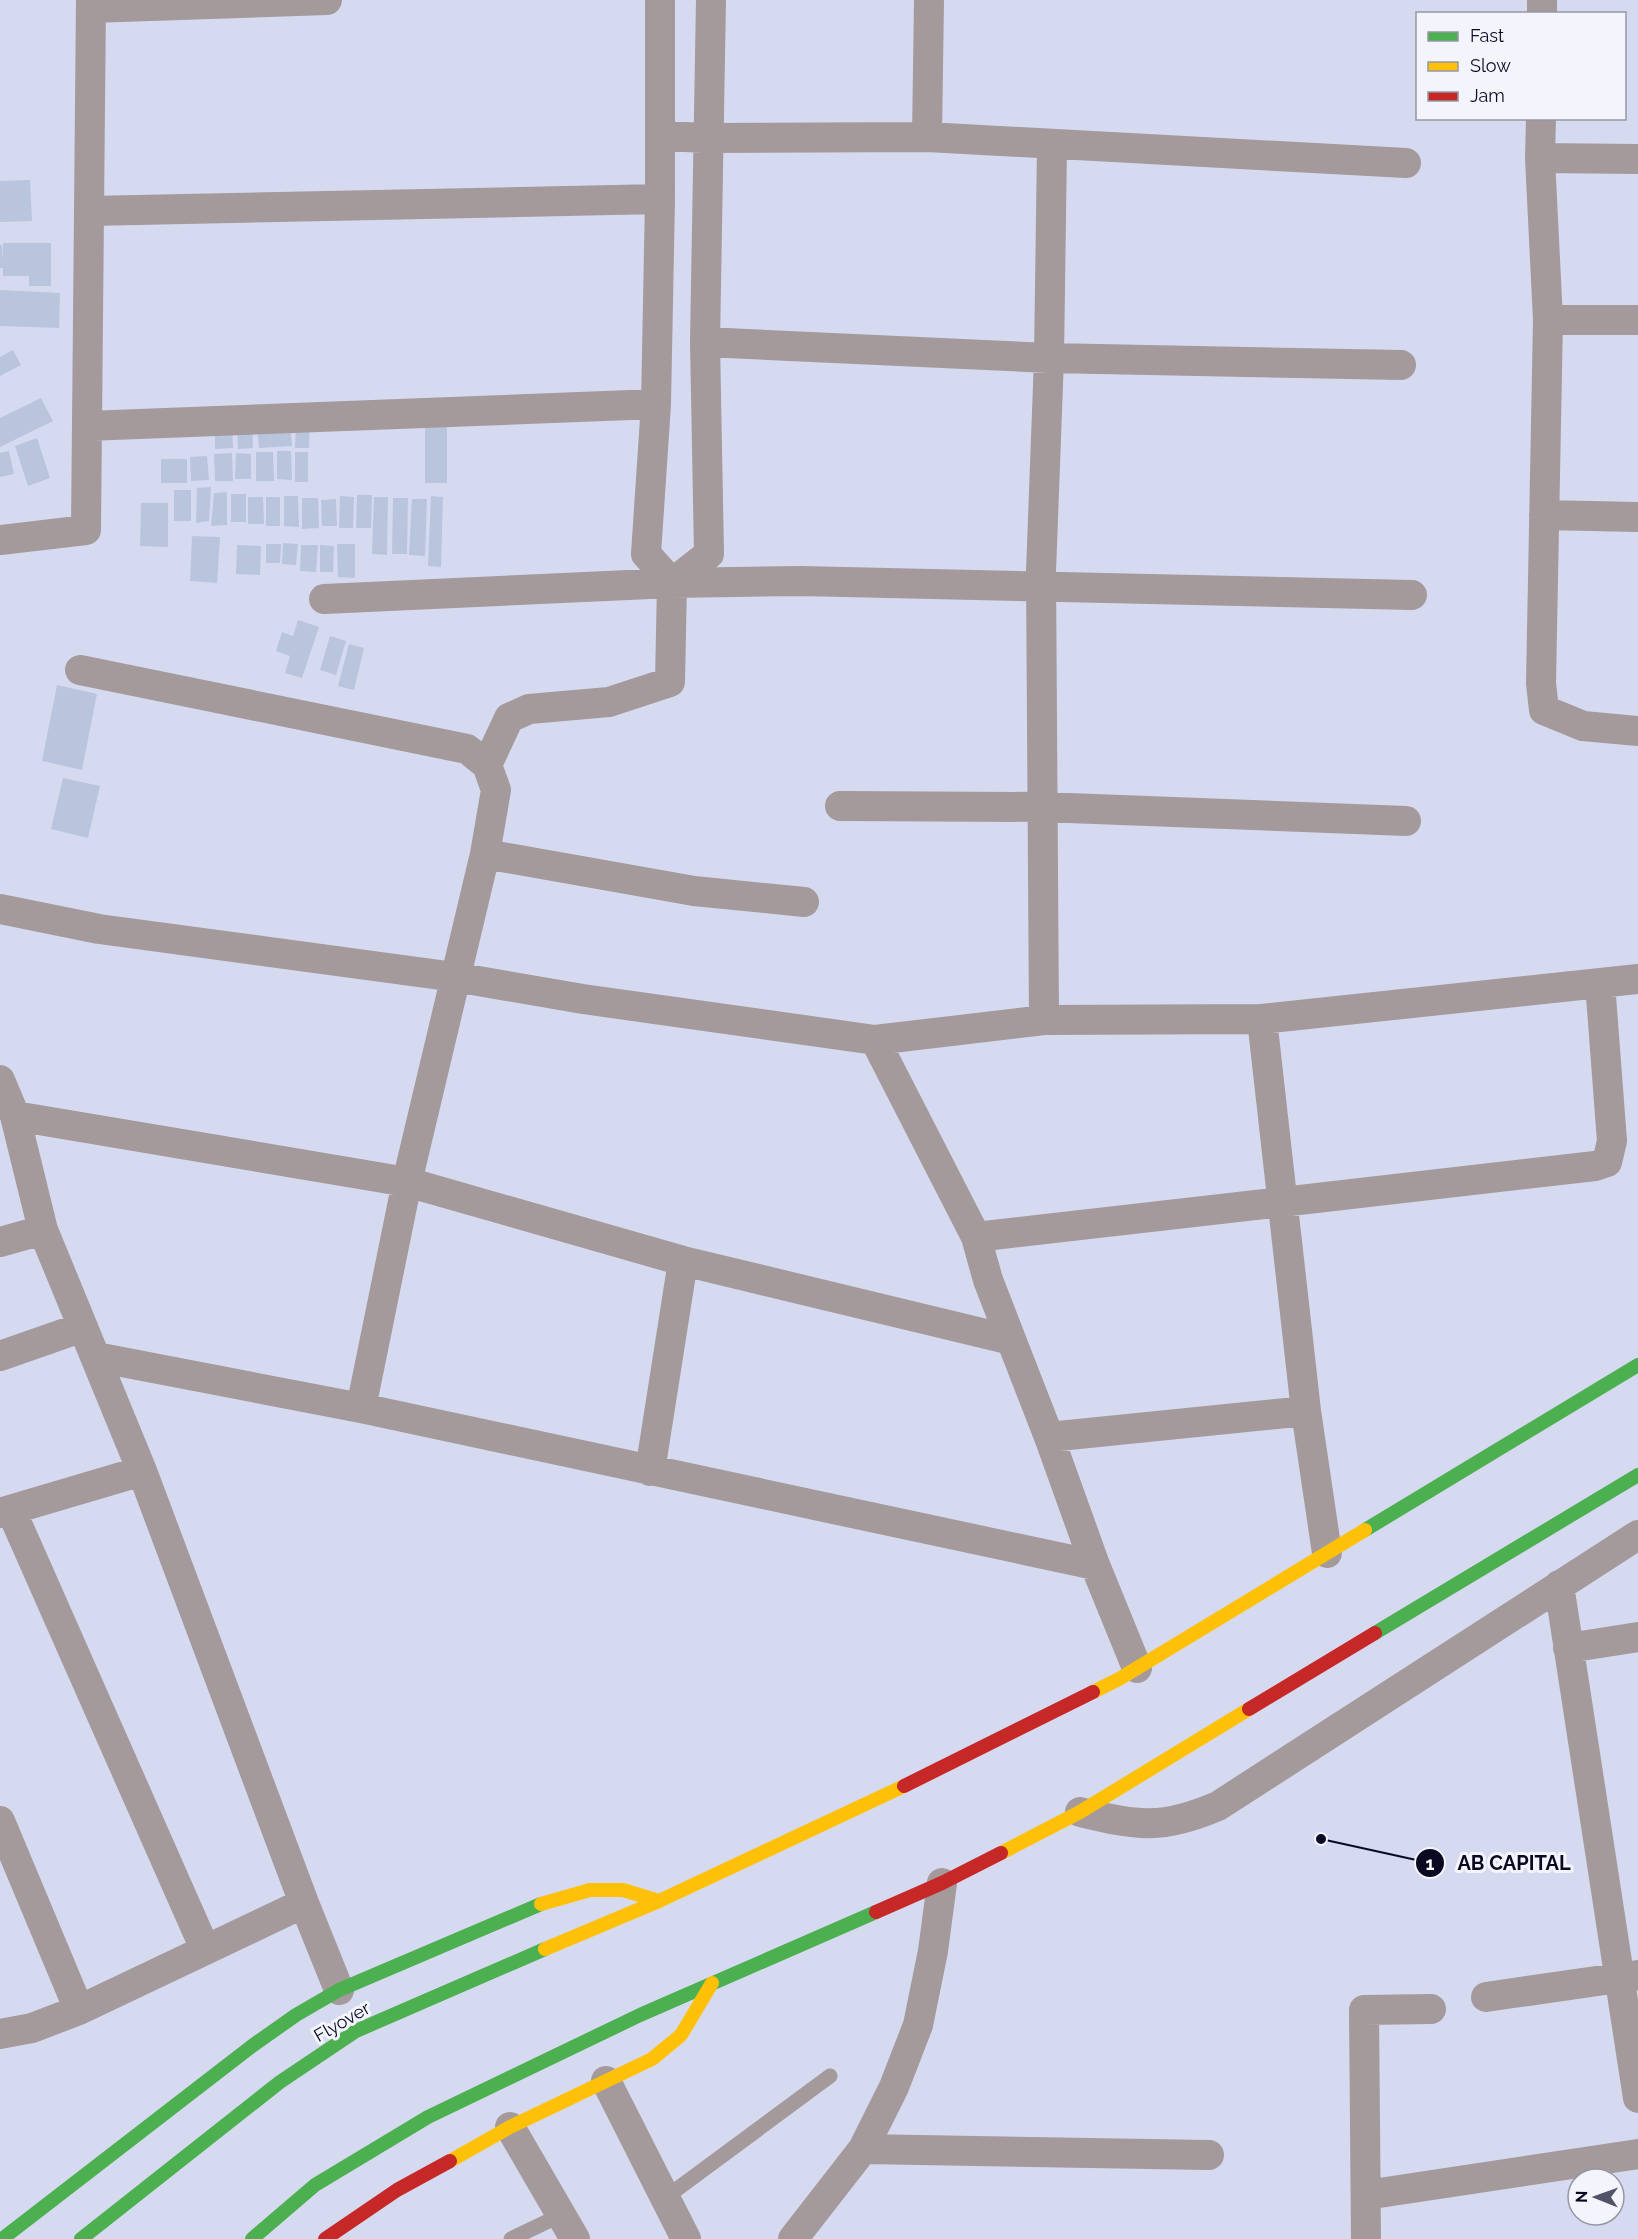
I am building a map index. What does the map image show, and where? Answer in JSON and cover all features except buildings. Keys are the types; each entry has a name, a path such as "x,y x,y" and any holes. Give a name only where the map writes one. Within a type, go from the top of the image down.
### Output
{"main road":[{"name":"Flyover","path":"81,2239 280,2082 356,2031 659,1901 921,1778 1119,1679 1638,1365"},
{"path":"252,2239 315,2185 428,2117 640,2015 942,1883 1080,1812 1638,1475"},
{"path":"2,2239 252,2046 339,1990 546,1902 590,1890 623,1890 659,1901"},
{"path":"325,2239 397,2190 510,2127 652,2060 681,2035 712,1983"}],"street":[{"path":"0,540 86,530 91,4 327,0"},
{"path":"487,765 509,718 530,709 609,702 670,682 672,583 646,554 656,404 660,199 660,0"},
{"path":"672,583 709,554 705,342 711,0"},
{"path":"927,137 929,0"},
{"path":"1541,120 1540,158 1548,320 1541,683 1544,710 1583,726 1638,731"},
{"path":"660,136 709,138 927,137 1052,146 1406,163"},
{"path":"1044,1020 1041,572 1049,358 1052,146"},
{"path":"1540,158 1638,159"},
{"path":"89,211 660,199"},
{"path":"1548,320 1638,320"},
{"path":"705,342 1049,358 1401,365"},
{"path":"87,426 656,404"},
{"path":"1544,515 1638,517"},
{"path":"324,599 672,583 801,581 1412,596"},
{"path":"80,670 467,749 487,765 496,790 485,854 407,1182 361,1408"},
{"path":"840,806 1042,807 1406,820"},
{"path":"485,854 694,891 804,902"},
{"path":"0,909 99,929 455,977 583,999 875,1040 1044,1020 1262,1019 1638,979"},
{"path":"976,1237 1595,1166 1607,1162 1612,1141 1600,983"},
{"path":"1262,1019 1306,1410 1327,1553"},
{"path":"875,1040 976,1237 988,1280 1049,1437 1095,1565 1137,1668"},
{"path":"0,1080 15,1116 43,1230 142,1472 339,1990"},
{"path":"15,1116 407,1182 683,1261 1011,1340"},
{"path":"0,1242 43,1230"},
{"path":"650,1471 683,1261"},
{"path":"0,1356 83,1327"},
{"path":"96,1358 361,1408 1095,1565"},
{"path":"1049,1437 1306,1410"},
{"path":"142,1472 6,1512 204,1949"},
{"path":"1080,1812 1122,1822 1157,1824 1191,1818 1218,1806 1638,1535"},
{"path":"1559,1585 1568,1648 1629,1977 1638,2098"},
{"path":"1568,1648 1638,1637"},
{"path":"0,1821 79,2010"},
{"path":"793,2239 863,2149 894,2086 918,2025 933,1951 942,1883"},
{"path":"0,2034 32,2028 79,2010 304,1903"},
{"path":"1485,1997 1629,1977"},
{"path":"1366,2239 1364,2010 1431,2009"},
{"path":"606,2081 686,2239"},
{"path":"510,2127 568,2227"},
{"path":"863,2149 1209,2155"},
{"path":"1366,2195 1638,2154"}],"lane":[{"path":"664,2198 830,2076"},
{"path":"511,2239 568,2227"}],"traffic: fast":[{"path":"1365,1530 1638,1365"},
{"path":"1375,1633 1638,1475"},
{"path":"2,2239 252,2046 296,2015 339,1990 541,1904"},
{"path":"252,2239 315,2185 428,2117 640,2015 876,1912"},
{"path":"81,2239 280,2082 356,2031 545,1949"}],"traffic: slow":[{"path":"1093,1692 1119,1679 1365,1530"},
{"path":"1001,1853 1080,1812 1249,1709"},
{"path":"545,1949 659,1901 904,1786"},
{"path":"541,1904 590,1890 623,1890 659,1901"},
{"path":"450,2161 510,2127 652,2059 681,2035 712,1983"}],"traffic: jam":[{"path":"1249,1709 1375,1633"},
{"path":"904,1786 1093,1692"},
{"path":"876,1912 942,1883 1001,1853"},
{"path":"325,2239 397,2190 450,2161"}],"place":[{"name":"AB CAPITAL","path":"1321,1839"}]}
